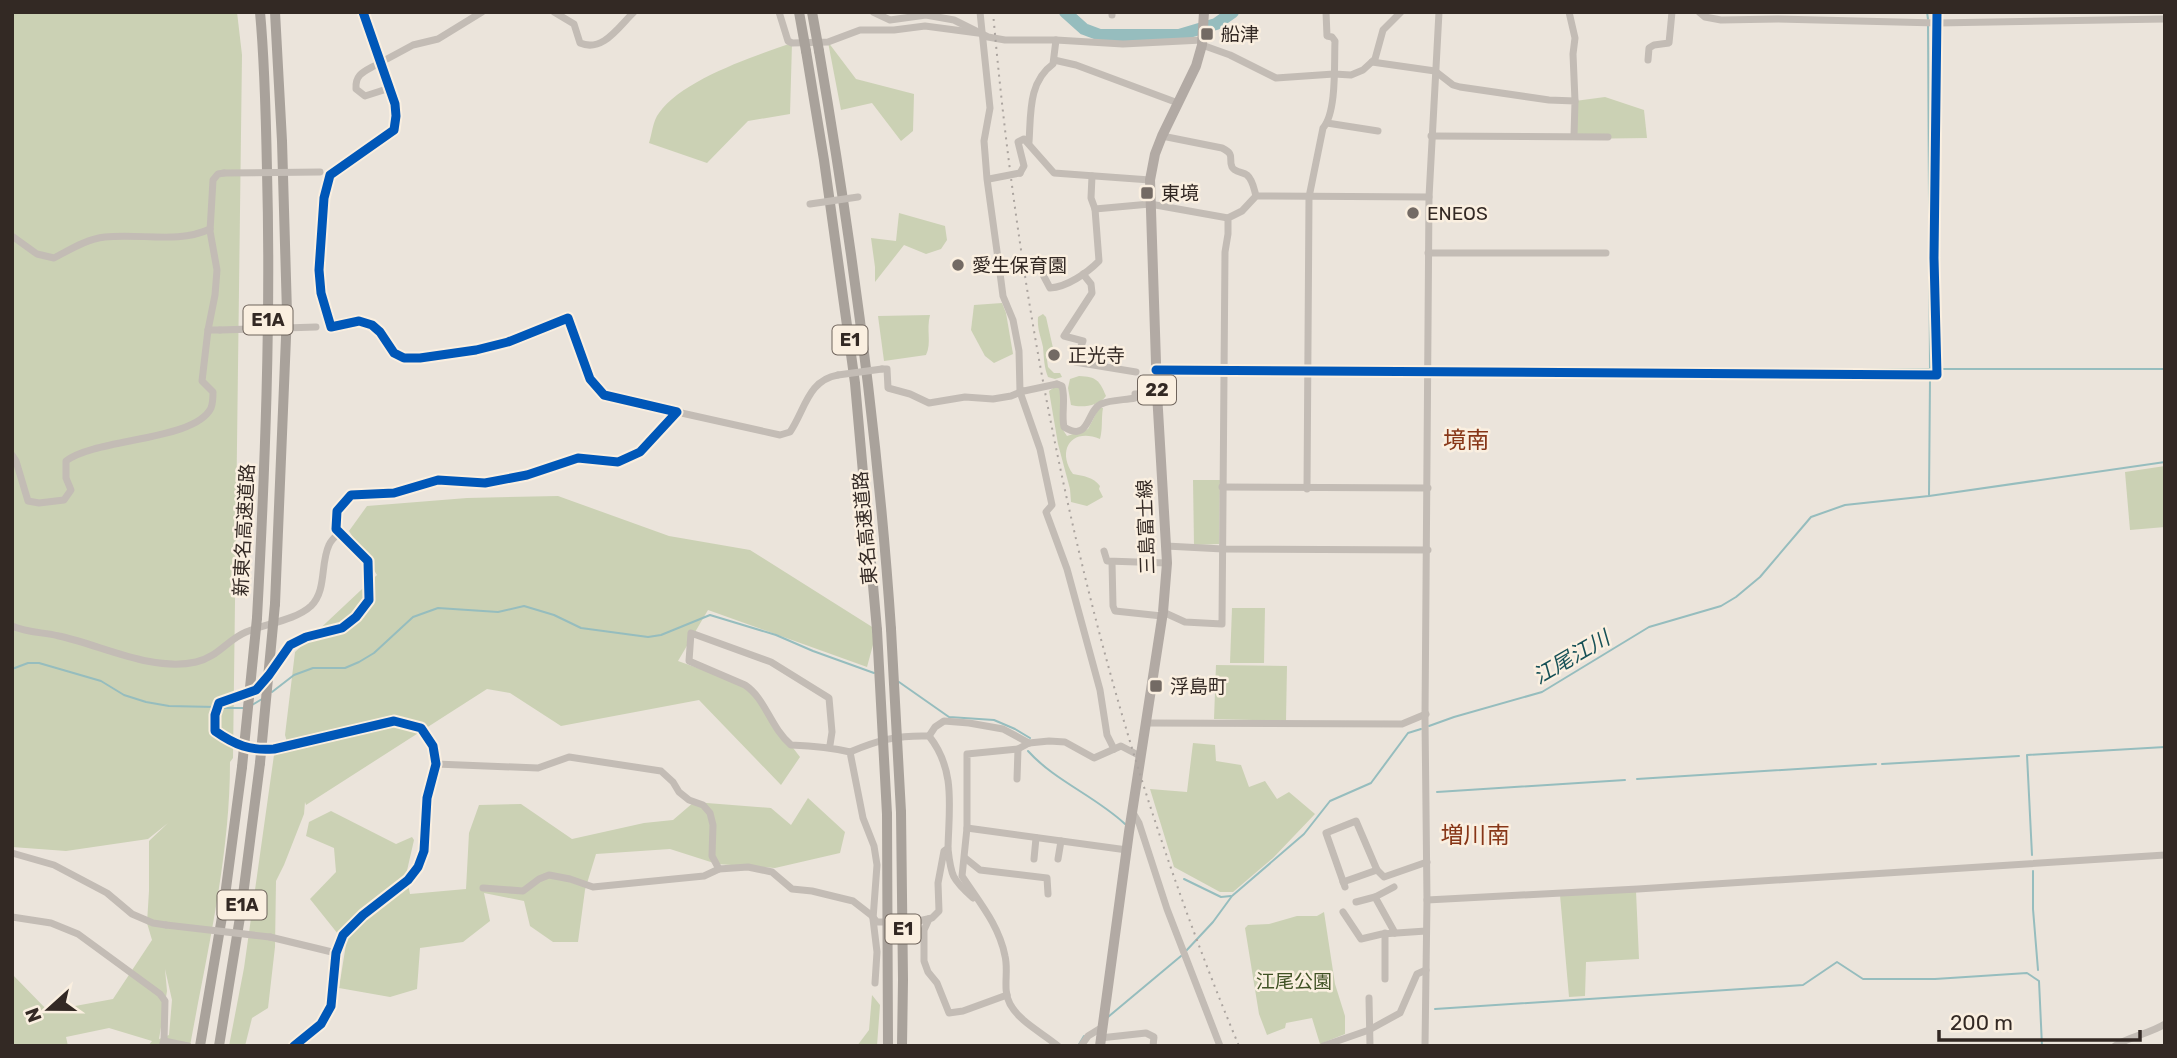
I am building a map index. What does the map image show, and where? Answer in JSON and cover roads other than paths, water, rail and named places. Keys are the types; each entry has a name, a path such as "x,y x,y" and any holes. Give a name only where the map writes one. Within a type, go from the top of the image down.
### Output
{"highway":[{"name":"東名高速道路","path":"799,12 826,172 854,371 877,630 887,814 888,1046"},
{"name":"東名高速道路","path":"812,12 837,157 869,381 891,629 901,812 902,1046"},
{"name":"新東名高速道路","path":"219,1046 241,911 260,763 275,604 287,313 283,153 275,15"},
{"name":"新東名高速道路","path":"200,1046 223,911 243,767 257,618 268,350 268,222 260,17"}],"main road":[{"name":"三島富士線","path":"1100,1037 1147,723 1167,563 1157,393 1150,180 1162,136 1196,66 1203,35 1204,12"}],"street":[{"path":"331,327 321,293 319,270 324,198 330,175 394,130 396,116 390,88 363,12"},
{"path":"387,59 413,45 438,39 482,12"},
{"path":"554,12 574,24 580,43 588,46 603,42 634,12"},
{"path":"779,12 788,41 792,43 828,42 860,30 925,26 982,33"},
{"path":"873,12 890,20 926,15 954,20 988,37 1005,40 1123,44 1203,35 1230,55 1276,78 1351,75 1363,71 1375,58 1383,30 1401,12"},
{"path":"980,12 990,108 984,141 1003,296 1013,320 1022,391 1040,449 1052,505 1045,512 1068,569 1100,690 1107,735 1114,749"},
{"path":"1307,489 1309,197 1323,128 1327,123 1332,99 1334,74 1335,41 1327,36 1326,12"},
{"path":"1425,1046 1428,253 1431,136 1439,12"},
{"path":"1569,12 1575,38 1574,136"},
{"path":"1648,60 1649,48 1669,43 1672,12"},
{"path":"1699,12 1705,17 1721,20 1937,23 2165,19"},
{"path":"1156,370 1937,375 1934,245 1937,12"},
{"path":"1029,142 1034,91 1041,72 1053,64 1056,40"},
{"path":"1054,60 1076,65 1178,103"},
{"path":"1372,62 1435,71 1460,87 1549,100 1575,101"},
{"path":"374,66 358,75 355,81 356,89 365,96 390,88"},
{"path":"1327,123 1378,131"},
{"path":"1162,136 1222,148 1229,152 1232,158 1231,166 1251,180 1256,196"},
{"path":"1431,136 1608,137"},
{"path":"988,179 1020,173 1024,166 1018,142 1024,139 1055,173 1150,180"},
{"path":"12,455 28,501 39,503 64,500 71,490 66,478 66,461 77,453 139,440 200,420 211,407 213,392 202,381 217,270 210,229 213,180 218,174 225,173 320,172 330,175"},
{"path":"1002,273 1034,267 1041,271 1049,288 1083,274 1099,261 1095,209 1091,198 1092,176"},
{"path":"1095,209 1150,204 1228,218 1241,211 1256,196 1429,197"},
{"path":"810,204 858,197"},
{"path":"1112,562 1115,611 1162,614 1185,622 1222,625 1224,252 1228,218"},
{"path":"12,236 37,254 54,258 84,242 103,237 186,236 210,229"},
{"path":"1428,253 1606,253"},
{"path":"1083,274 1091,284 1091,293 1064,336 1083,341 1075,362 1136,372"},
{"path":"208,330 331,327 359,321 380,331 394,354 404,358 420,358 476,351 508,342 568,318 590,379 604,395 780,435 790,432 809,395 822,380 838,374 882,369 887,369 888,388 929,403 965,397 993,399 1057,384 1062,386 1064,394 1062,418 1065,427 1078,432 1087,427 1094,411 1101,404 1157,393"},
{"path":"294,1046 321,1024 331,1006 335,953 343,934 408,880 418,867 425,851 427,798 436,764 433,746 421,728 394,721 257,751 227,739 215,730 215,715 219,703 256,690 290,645 306,637 342,628 356,617 369,600 368,561 335,529 337,511 351,495 394,493 439,480 485,483 527,475 578,458 618,462 640,452 677,412"},
{"path":"1222,487 1428,488"},
{"path":"12,626 28,632 59,636 139,659 176,664 195,662 215,655 244,633 310,607 319,595 329,544 339,533"},
{"path":"1166,546 1223,549 1428,550"},
{"path":"1104,551 1107,561 1112,562 1167,563"},
{"path":"830,746 832,732 829,698 771,662 691,633 689,661 753,690 775,729 791,745 830,746 850,752 875,742 906,735 929,736"},
{"path":"1147,723 1402,724 1425,716"},
{"path":"929,736 934,727 944,721 1003,729 1030,743"},
{"path":"929,736 948,772 948,848 951,875 958,885 973,898 977,898"},
{"path":"1058,1046 1024,1022 1008,1000 1006,960 1002,943 987,911 962,876 967,828 967,754 1018,749 1030,743 1065,742 1094,758 1121,746 1140,756"},
{"path":"1017,779 1018,749"},
{"path":"850,752 863,818 874,846 877,865 873,919 877,952 875,983"},
{"path":"436,764 538,768 569,757 660,771 673,782 679,792 702,805 710,813 713,825 712,856 719,869"},
{"path":"1377,870 1344,884 1326,833 1356,821 1377,870 1384,877 1427,862"},
{"path":"1131,822 1143,835 1176,932 1220,1046"},
{"path":"967,828 1127,850"},
{"path":"1034,859 1036,838"},
{"path":"1058,859 1061,841"},
{"path":"914,922 932,918 939,911 938,883 944,851 948,848"},
{"path":"12,853 54,865 107,893 132,914 153,923 270,937 335,953"},
{"path":"1427,900 2165,855"},
{"path":"965,858 980,870 1046,877 1048,894"},
{"path":"483,888 523,891 549,875 593,887 620,885 704,876 719,869 748,867 772,872 792,889 853,901 877,922 883,922"},
{"path":"1356,902 1375,897 1394,887"},
{"path":"1375,897 1395,933"},
{"path":"1343,912 1361,939 1385,933 1426,932"},
{"path":"12,917 51,923 78,934 160,994 165,1001 166,1043 188,1046"},
{"path":"929,919 924,930 924,961 928,972 937,983 949,1013 1007,995"},
{"path":"1385,933 1385,979"},
{"path":"1323,1046 1369,1030 1400,1013 1417,974 1426,970"},
{"path":"1369,998 1370,1046"},
{"path":"2115,1046 2124,1040 2151,1033 2165,1024"},
{"path":"1081,1046 1088,1036 1146,1032 1154,1037 1153,1046"}],"waterway":[{"path":"1065,12 1084,29 1100,35 1179,35 1216,24 1233,12"},
{"path":"1927,12 1928,19"},
{"path":"1928,25 1930,369"},
{"path":"1436,368 1467,368"},
{"path":"1493,369 1936,369"},
{"path":"1941,369 2165,369"},
{"path":"1929,495 1930,379"},
{"name":"江尾江川","path":"1429,726 1542,692 1649,627 1721,606 1760,577 1811,517 1845,505 1929,496 2165,462"},
{"path":"272,692 294,675 313,668 345,668 359,662 374,653 413,617 438,608 498,612 524,606 554,615 581,628 648,637 661,635 710,615 776,635 874,673"},
{"path":"12,669 28,663 39,663 101,681 124,695 146,702 169,706 215,707"},
{"path":"899,682 949,717 994,720 1030,738"},
{"path":"252,705 262,699"},
{"path":"221,708 243,708"},
{"name":"江尾江川","path":"1185,952 1213,922 1232,896 1304,834 1330,801 1371,783 1408,733 1421,729"},
{"path":"2032,855 2027,755 2165,747"},
{"path":"1028,751 1050,771 1125,824"},
{"path":"1882,764 2019,756"},
{"path":"1637,779 1876,764"},
{"path":"1437,792 1625,780"},
{"path":"2033,871 2038,970"},
{"path":"1184,879 1221,897 1231,896"},
{"name":"江尾江川","path":"1108,1017 1181,956"},
{"path":"1435,1009 1803,985 1837,962 1863,979 1935,979 2027,973 2039,981 2042,1046"},
{"name":"江尾江川","path":"1078,1046 1084,1036"}],"tunnel":[{"path":"883,922 914,922"}],"railway":[{"path":"993,12 1025,277 1048,408 1076,538 1109,668 1147,795 1190,922 1239,1046"}],"place":[{"name":"船津","path":"1207,34"},
{"name":"東境","path":"1147,193"},
{"name":"ENEOS","path":"1413,213"},
{"name":"愛生保育園","path":"958,265"},
{"name":"正光寺","path":"1054,355"},
{"name":"浮島町","path":"1156,686"}],"district":[{"name":"境南","path":"1466,440"},
{"name":"増川南","path":"1475,835"}],"park label":[{"name":"江尾公園","path":"1294,981"}]}
